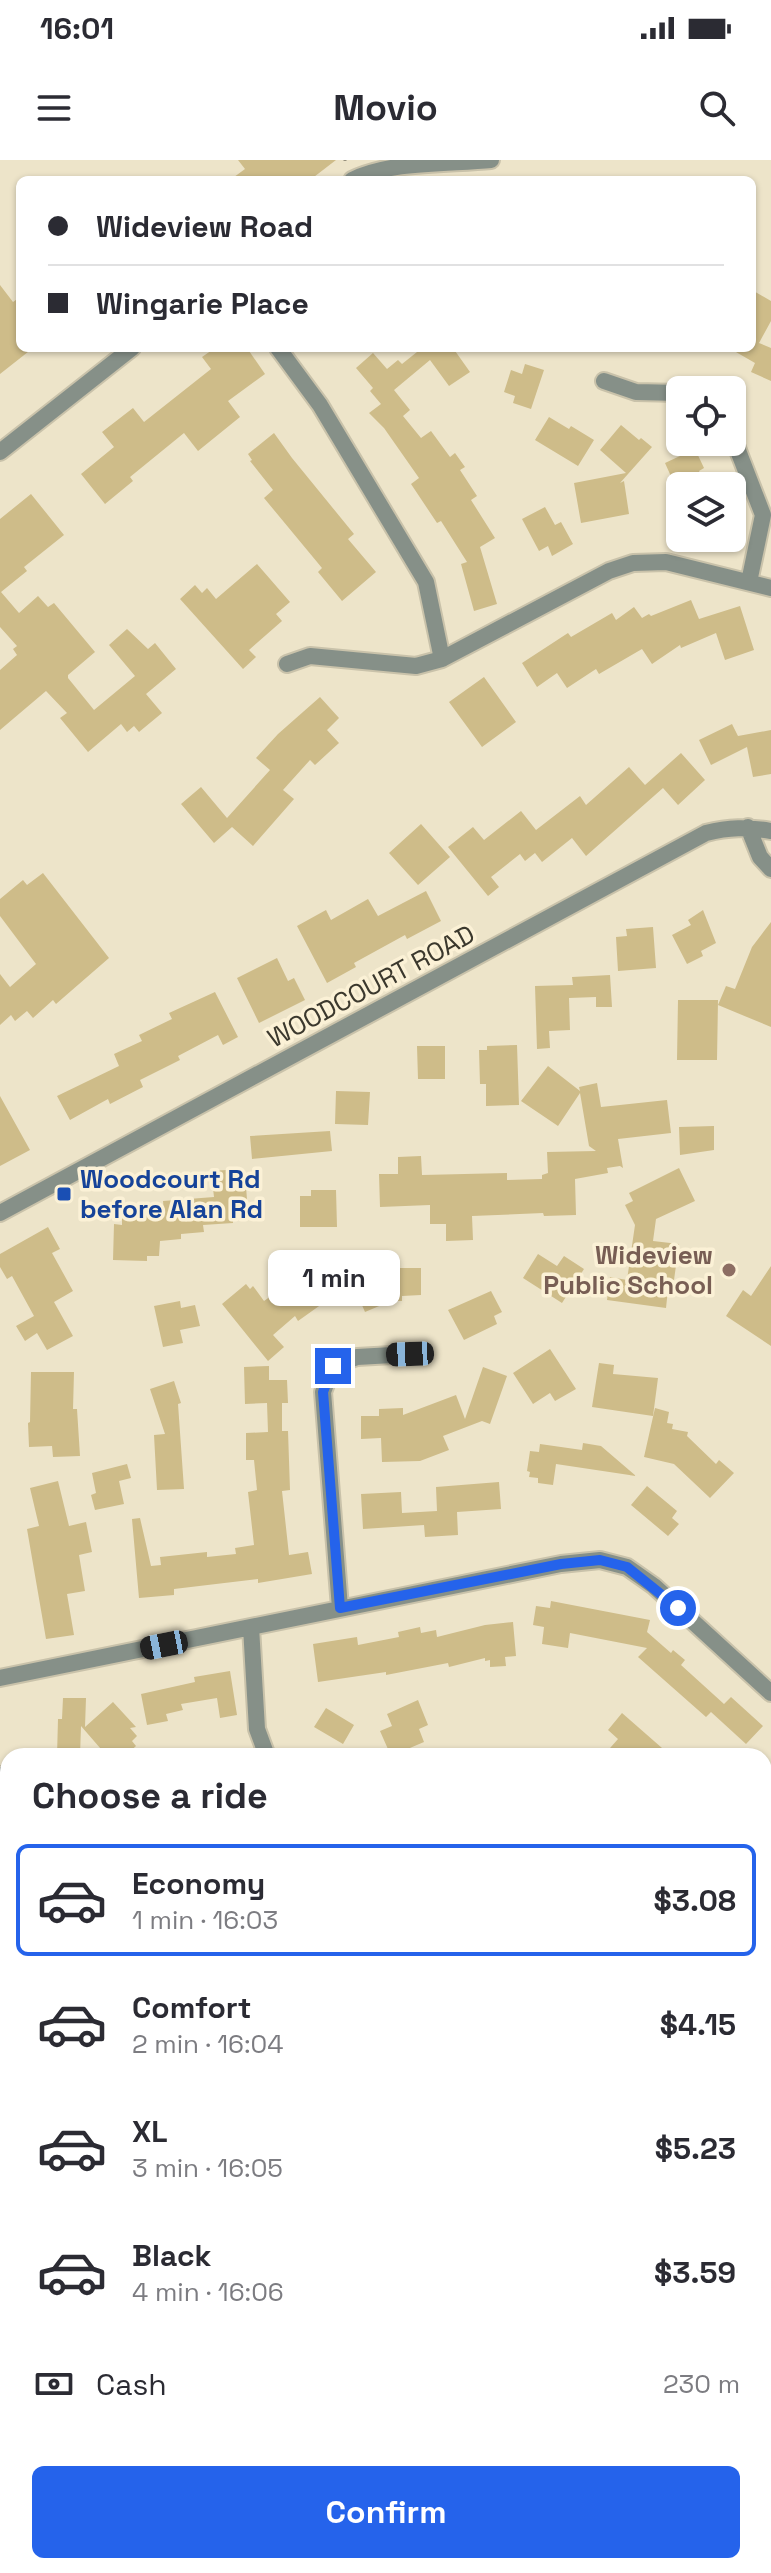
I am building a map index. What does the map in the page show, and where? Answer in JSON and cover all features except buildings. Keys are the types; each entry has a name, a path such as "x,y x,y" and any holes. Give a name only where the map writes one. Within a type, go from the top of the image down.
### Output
{"street":[{"path":"361,176 382,166 491,160"},
{"path":"0,452 127,352"},
{"path":"281,352 320,405 426,582 442,659"},
{"path":"604,381 636,392 666,393"},
{"path":"740,456 763,515 749,582"},
{"path":"287,664 310,656 416,666 442,659 609,571 633,563 666,562 771,588"},
{"path":"748,827 760,857 771,869"},
{"name":"WOODCOURT ROAD","path":"0,1213 706,833 748,827 771,831"},
{"path":"340,1608 323,1392 333,1366 357,1357 410,1354"},
{"path":"0,1678 561,1564 600,1560 627,1567 654,1586 771,1693"},
{"path":"251,1627 257,1729 264,1748"}],"place":[{"name":"Woodcourt Rd before Alan Rd","path":"64,1194"},
{"name":"Wideview Public School","path":"729,1270"}],"route":[{"path":"333,1366 323,1392 340,1608 561,1564 600,1560 627,1567 678,1608"}]}
